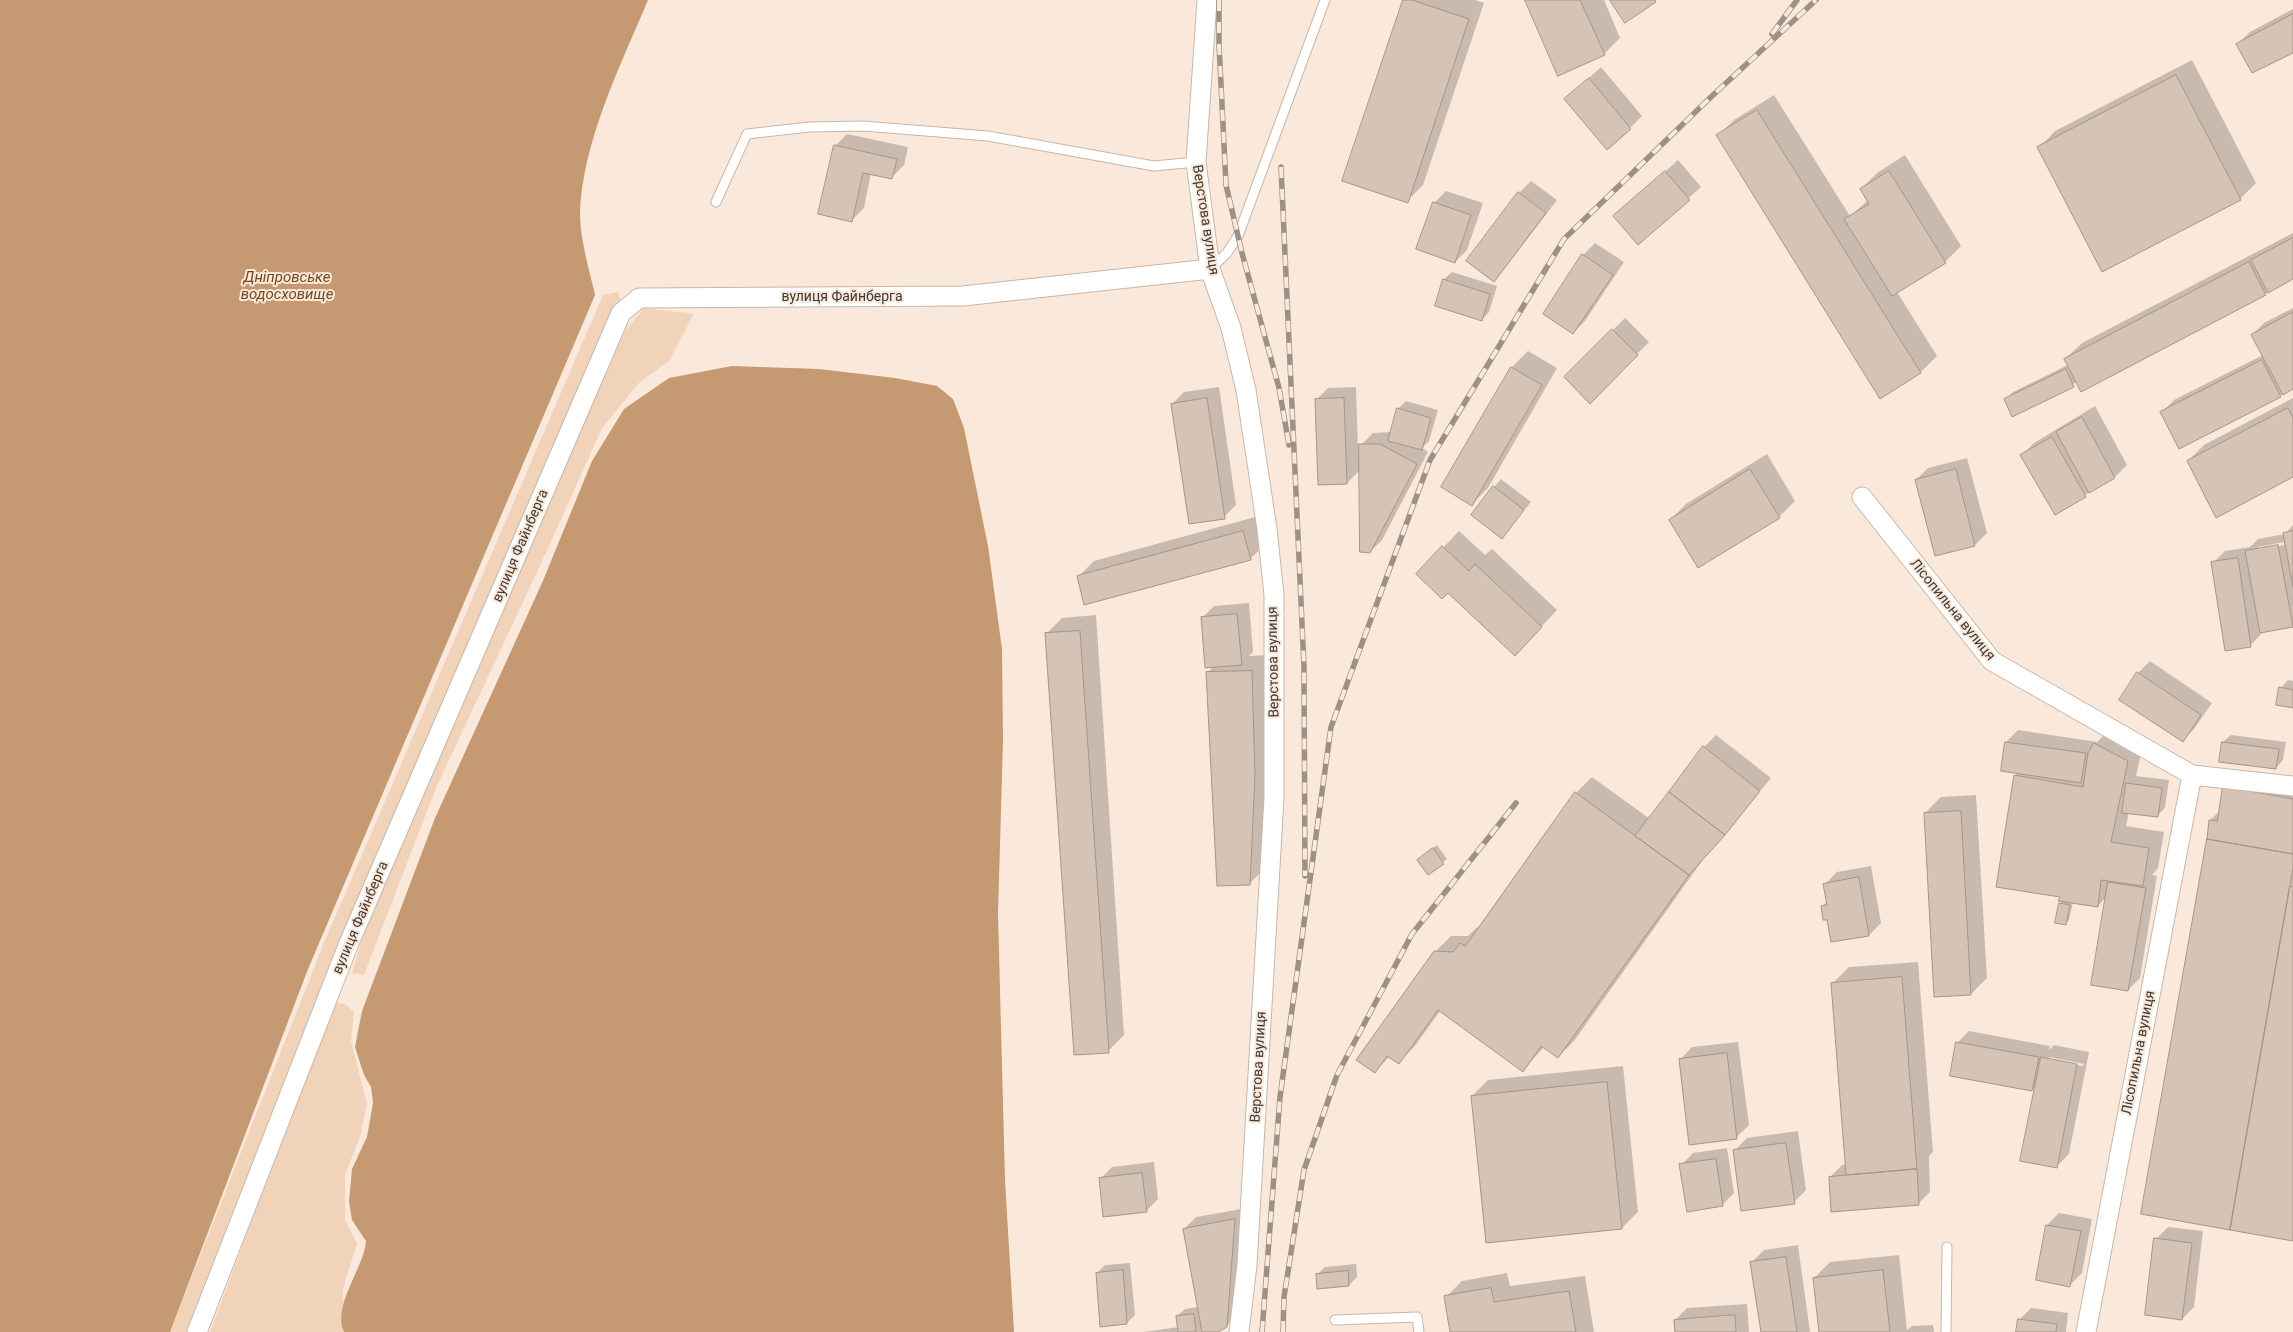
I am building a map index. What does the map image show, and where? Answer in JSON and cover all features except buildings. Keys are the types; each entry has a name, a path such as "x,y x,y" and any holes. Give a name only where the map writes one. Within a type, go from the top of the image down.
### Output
{"street":[{"name":"Верстова вулиця","path":"1208,0 1196,162 1210,269 1231,328 1246,390 1267,529 1274,595 1274,798 1248,1255 1239,1332"},
{"name":"вулиця Файнберга","path":"197,1332 350,943 621,314 639,298 963,296 1210,269"},
{"name":"Лісопильна вулиця","path":"1862,497 1992,661 2192,775 2293,786"},
{"name":"Лісопильна вулиця","path":"2086,1332 2192,775"}],"lane":[{"path":"1210,269 1227,253 1238,236 1325,0"},
{"path":"716,202 746,134 809,127 863,126 988,136 1154,166 1196,162"},
{"path":"1946,1332 1947,1247"},
{"path":"1335,1320 1417,1317 1419,1332"}],"shaded area":[{"path":"618,292 621,303 190,1332 170,1332 323,945 603,295"},
{"path":"644,308 694,314 669,361 639,383 602,428 436,788 364,975 352,973 361,942 453,720 625,331"},
{"path":"336,1003 345,1004 354,1012 351,1041 367,1104 360,1137 345,1175 345,1220 357,1243 343,1289 343,1332 210,1332 328,1018"}],"water":[{"name":"Дніпровське водосховище","path":"0,0 648,0 615,77 595,132 582,186 580,213 582,233 595,295 308,969 170,1332 0,1332"},
{"path":"732,366 819,369 895,378 937,386 953,399 964,428 988,546 1002,649 1003,740 998,914 1005,1180 1014,1332 344,1332 341,1321 342,1310 364,1252 366,1241 352,1220 349,1202 352,1169 367,1137 373,1103 371,1087 364,1075 355,1047 362,1011 435,818 542,583 592,461 624,409 669,378"}],"railway":[{"path":"1219,0 1219,44 1226,185 1242,253 1279,388 1289,445"},
{"path":"1772,34 1797,0"},
{"path":"1262,1332 1280,1097 1331,727 1430,460 1564,239 1712,96 1816,0"},
{"path":"1281,167 1304,667 1305,876"},
{"path":"1283,1332 1284,1297 1304,1170 1337,1075 1412,934 1516,803"}]}
